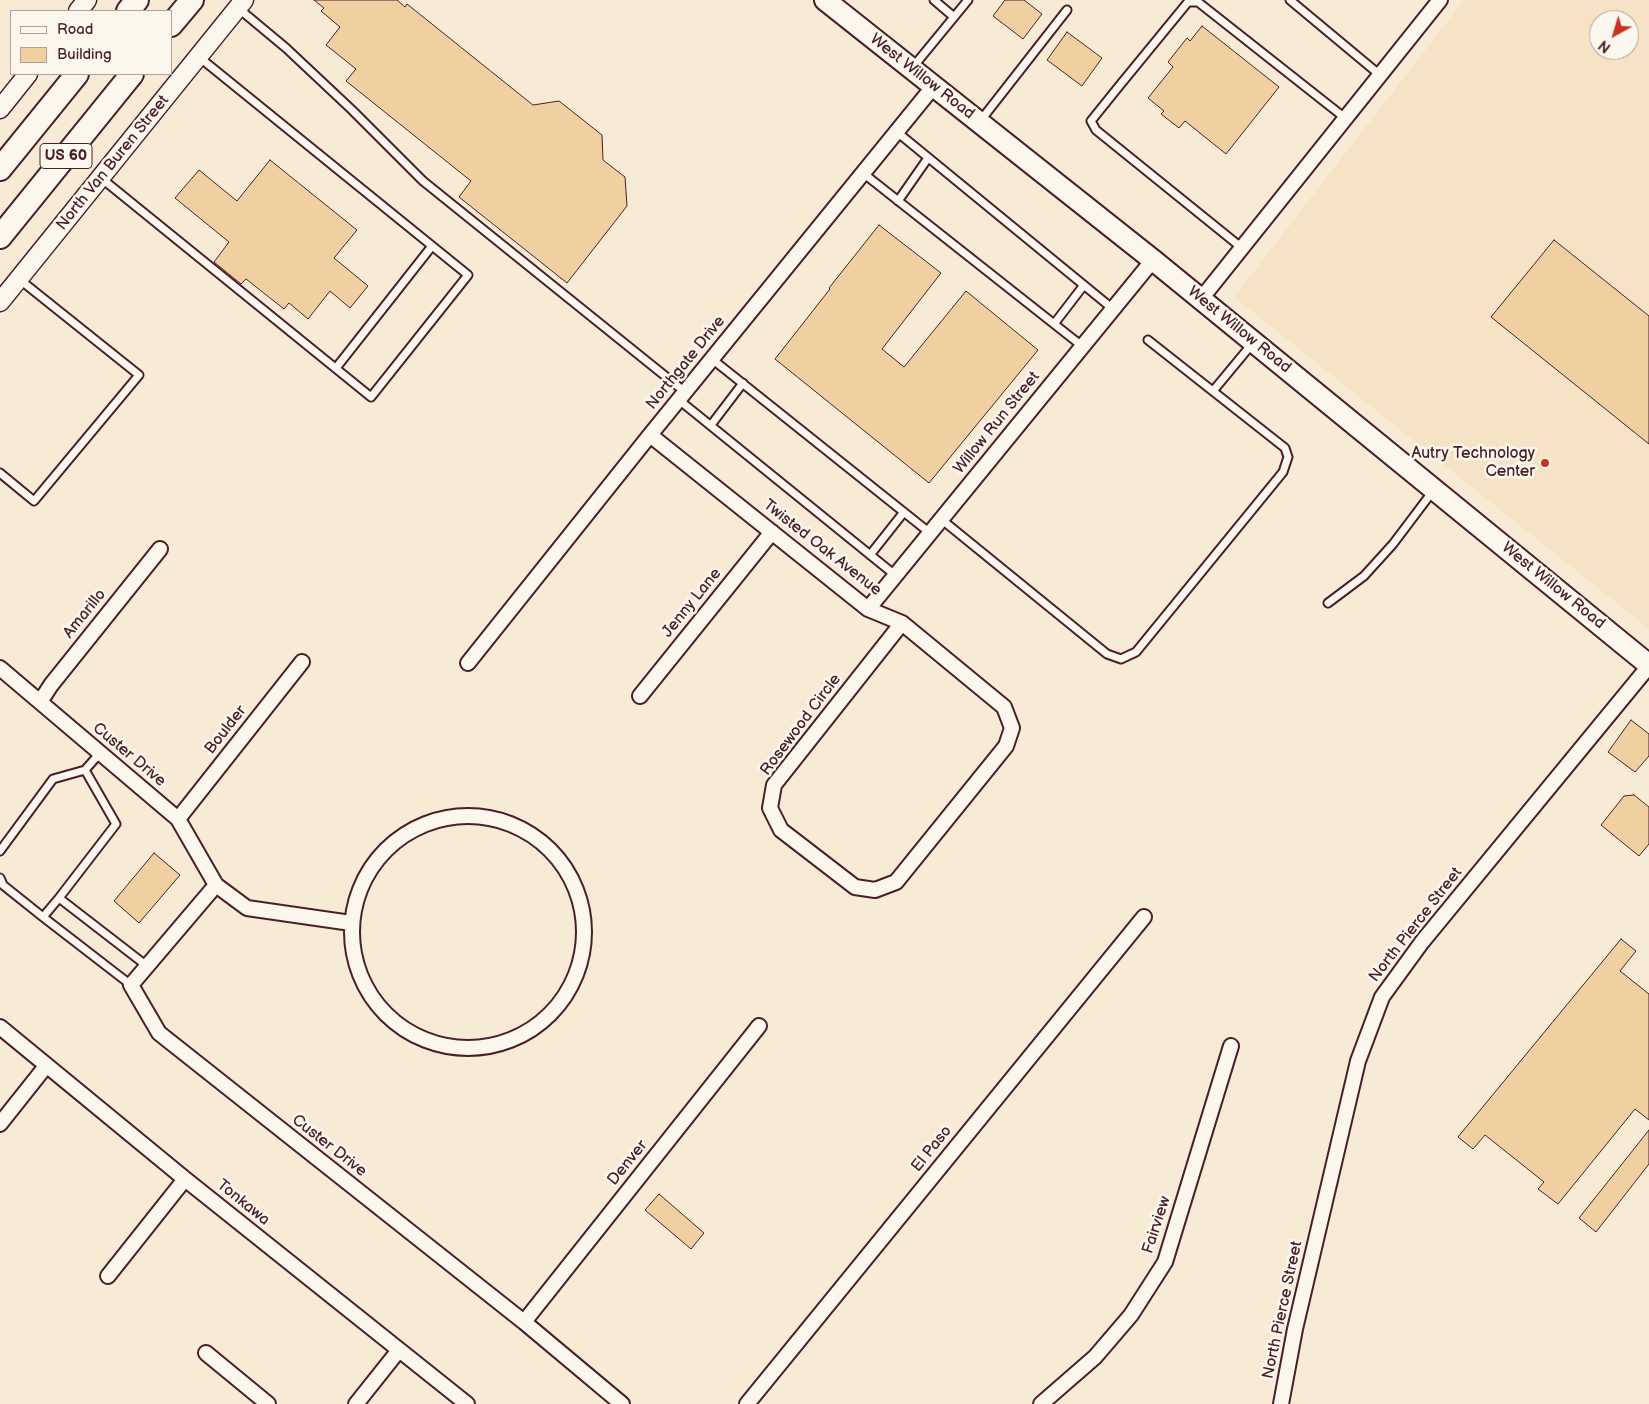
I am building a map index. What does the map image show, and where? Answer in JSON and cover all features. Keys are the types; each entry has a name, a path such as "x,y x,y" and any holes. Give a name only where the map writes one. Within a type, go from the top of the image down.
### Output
{"main road":[{"path":"129,10 137,0"},
{"path":"172,25 192,0"},
{"name":"West Willow Road","path":"825,0 1153,260 1649,666"},
{"name":"US 60","path":"0,170 77,75"},
{"name":"US 60","path":"0,238 131,75"}],"street":[{"path":"79,10 87,0"},
{"path":"1201,299 1440,0"},
{"name":"North Van Buren Street","path":"0,302 241,4"},
{"path":"0,109 27,75"},
{"name":"Northgate Drive","path":"468,663 650,435 934,87"},
{"name":"Willow Run Street","path":"868,609 1153,260"},
{"name":"Twisted Oak Avenue","path":"650,435 868,609 902,623 1004,707 1012,728"},
{"name":"Jenny Lane","path":"640,696 772,532"},
{"name":"Amarillo","path":"40,702 51,685 160,549"},
{"name":"Rosewood Circle","path":"902,623 774,785 770,808 782,830 855,887 875,890 896,882 1006,746 1012,728"},
{"name":"Boulder","path":"178,818 302,662"},
{"name":"North Pierce Street","path":"1281,1404 1295,1329 1358,1061 1382,997 1422,942 1649,666"},
{"name":"Custer Drive","path":"0,668 178,818 216,884 247,908 351,923"},
{"path":"468,815 508,822 555,854 577,888 585,928 576,980 553,1013 520,1037 461,1049 422,1039 388,1017 364,984 352,945 351,923 354,904 366,873 393,842 428,822 468,815"},
{"path":"131,984 216,884"},
{"name":"El Paso","path":"748,1404 1144,917"},
{"name":"Custer Drive","path":"131,984 159,1033 524,1322 622,1404"},
{"name":"Denver","path":"524,1322 759,1026"},
{"name":"Tonkawa","path":"0,1027 185,1179 467,1404"},
{"name":"Fairview","path":"1041,1404 1095,1357 1131,1315 1165,1262 1231,1046"},
{"path":"0,1124 46,1066"},
{"path":"108,1276 185,1179"},
{"path":"356,1404 399,1350"},
{"path":"206,1353 268,1404"}],"lane":[{"path":"934,0 954,17"},
{"path":"912,69 968,0"},
{"path":"1290,0 1380,75"},
{"path":"1242,248 1096,130 1091,121 1188,2 1198,2 1345,118"},
{"path":"241,4 423,181 682,396 710,425 895,575"},
{"path":"979,123 1066,10"},
{"path":"101,178 371,397 468,275 199,56"},
{"path":"897,132 1113,309"},
{"path":"898,201 928,158"},
{"path":"863,173 1082,346"},
{"path":"336,368 432,246"},
{"path":"0,473 34,501 139,375 19,279"},
{"path":"1054,324 1084,285"},
{"path":"941,519 1107,654 1121,659 1136,652 1283,472 1288,457 1284,448 1148,340"},
{"path":"1213,391 1254,342"},
{"path":"712,359 930,532"},
{"path":"710,425 743,383"},
{"path":"1328,603 1364,576 1393,544 1434,489"},
{"path":"870,555 904,512"},
{"path":"0,851 53,779 85,770 100,753"},
{"path":"43,918 116,824 85,770"},
{"path":"0,878 3,885 43,918 131,984"},
{"path":"59,898 147,966"}],"shaded area":[{"name":"Autry Technology Center","path":"1464,0 1649,0 1649,629 1234,297"}],"building":[{"path":"314,0 397,0 405,7 407,4 533,105 559,101 602,135 603,160 625,177 627,206 567,283 459,197 471,181 346,81 356,69 326,45 340,27 321,11 324,8"},
{"path":"1005,0 1024,0 1042,14 1023,39 993,16"},
{"path":"1202,26 1279,87 1226,154 1185,121 1179,128 1161,114 1164,111 1148,98 1173,67 1168,62 1187,38 1190,41"},
{"path":"1067,32 1102,58 1082,86 1047,60"},
{"path":"270,160 357,230 334,258 368,286 350,308 330,291 308,319 289,303 284,309 246,279 241,284 214,262 229,242 175,198 199,170 237,201"},
{"path":"879,225 941,273 882,349 904,367 966,291 1038,350 929,483 775,359"},
{"path":"1554,240 1649,316 1649,444 1491,317"},
{"path":"1631,720 1649,734 1649,756 1635,772 1608,752"},
{"path":"1634,795 1649,807 1649,844 1639,856 1601,825 1624,796"},
{"path":"154,853 180,875 139,923 114,901"},
{"path":"1621,939 1636,951 1620,971 1649,994 1649,1120 1635,1109 1558,1204 1538,1189 1544,1182 1485,1135 1473,1149 1458,1137"},
{"path":"1649,1130 1649,1164 1596,1232 1579,1218"},
{"path":"659,1194 704,1233 691,1249 645,1210"}],"place":[{"name":"Autry Technology Center","path":"1545,463"}]}
